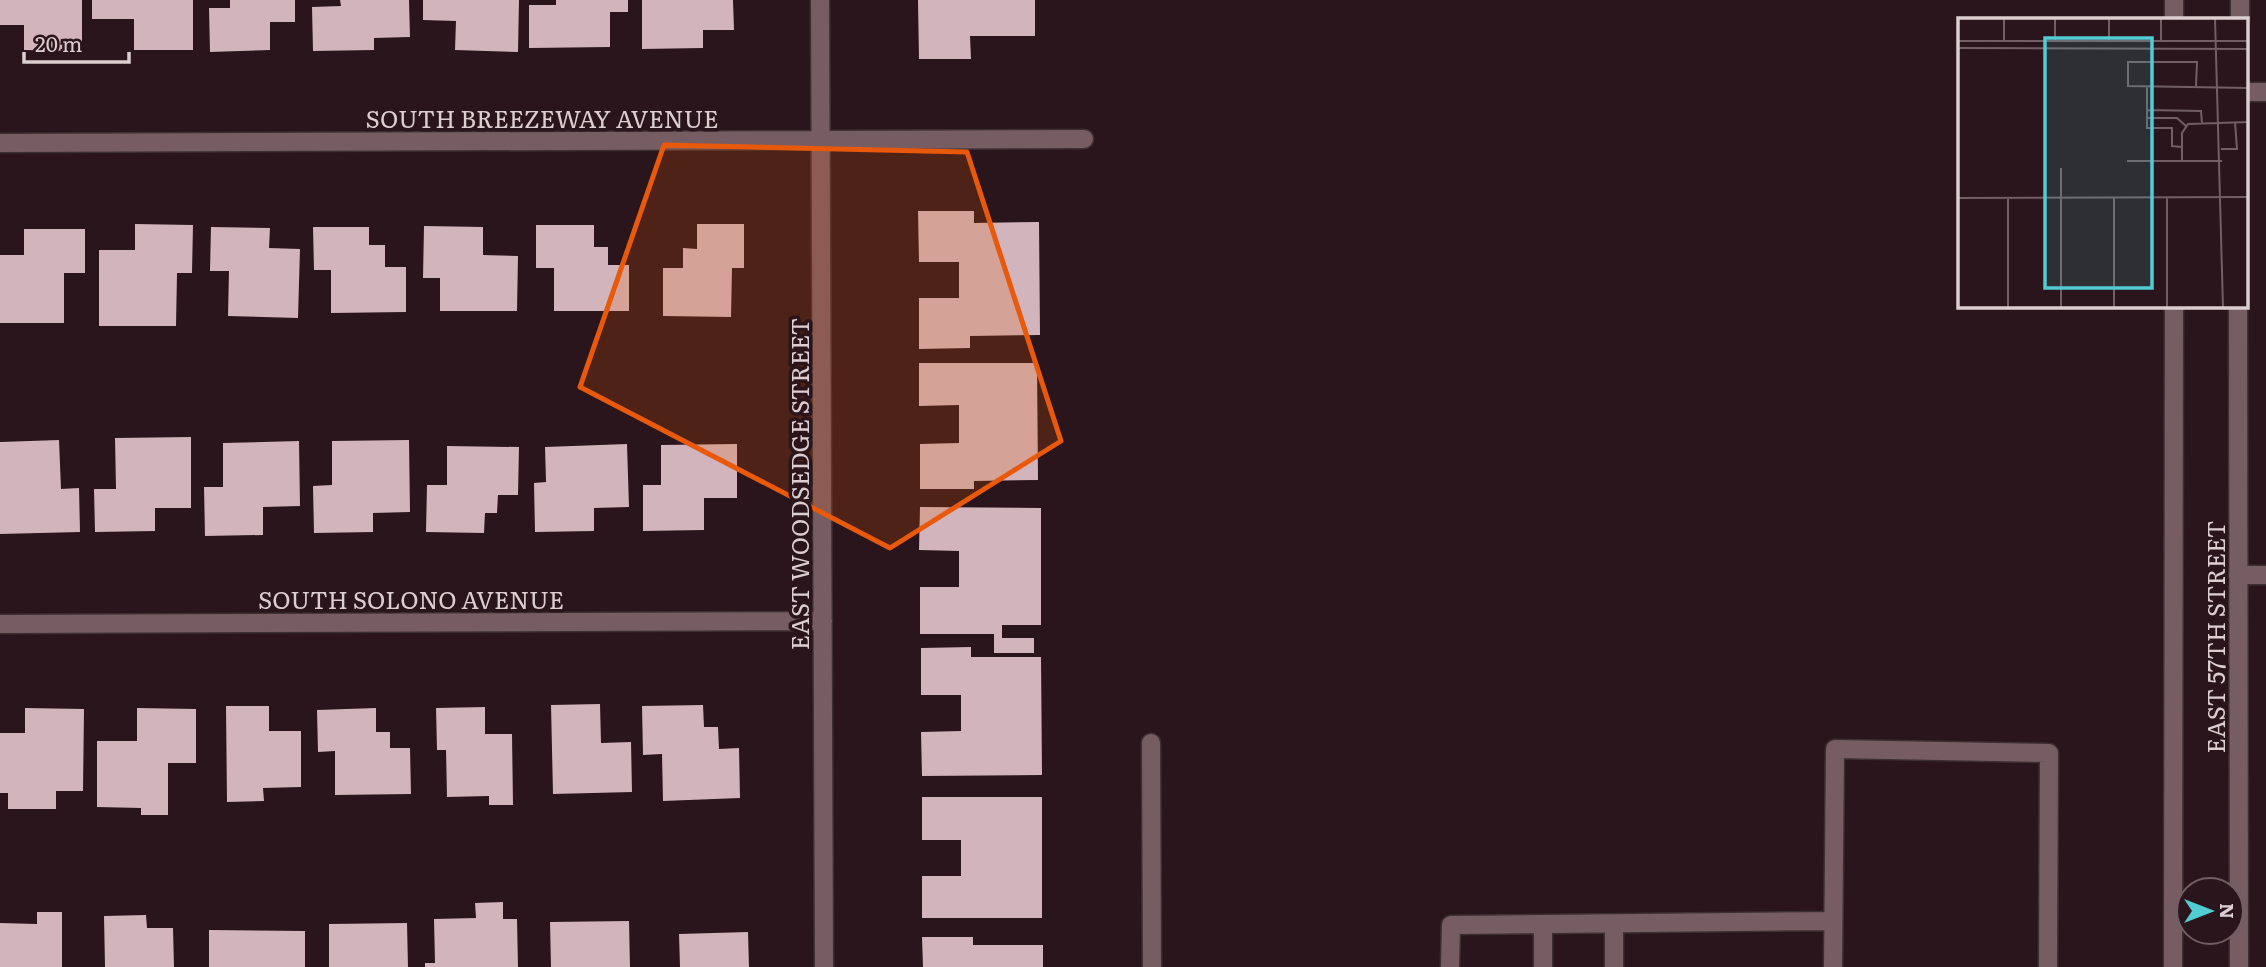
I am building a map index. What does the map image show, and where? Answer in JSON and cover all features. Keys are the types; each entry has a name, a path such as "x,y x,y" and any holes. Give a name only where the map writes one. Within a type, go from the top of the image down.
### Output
{"street":[{"name":"EAST WOODSEDGE STREET","path":"820,0 824,967"},
{"path":"2174,0 2174,18"},
{"path":"2239,18 2240,0"},
{"path":"2248,92 2266,92"},
{"name":"SOUTH BREEZEWAY AVENUE","path":"0,143 1084,139"},
{"name":"EAST 57TH STREET","path":"2173,967 2174,308"},
{"name":"EAST 57TH STREET","path":"2238,308 2239,967"},
{"path":"2238,575 2266,575"},
{"name":"SOUTH SOLONO AVENUE","path":"0,624 823,621"},
{"path":"1151,743 1152,967"},
{"path":"1833,967 1835,749 2049,753 2048,967"},
{"path":"1450,967 1451,925 1833,921"},
{"path":"1543,925 1543,967"},
{"path":"1614,925 1614,967"}],"highlighted area":[{"path":"664,145 967,152 1061,441 890,548 580,387"}],"building":[{"path":"0,0 82,0 82,51 24,50 24,25 0,25"},
{"path":"92,0 193,0 193,50 134,50 134,19 92,19"},
{"path":"230,0 295,0 295,22 270,22 270,50 210,52 209,8 230,8"},
{"path":"340,0 409,0 410,37 374,38 374,50 313,51 312,7 341,6"},
{"path":"423,0 519,0 518,52 455,50 456,21 423,20"},
{"path":"556,0 628,0 628,12 610,12 610,47 529,48 529,5 556,5"},
{"path":"642,0 733,0 734,30 703,30 703,48 642,49"},
{"path":"918,0 1035,0 1035,36 970,36 971,59 919,59"},
{"path":"918,211 974,211 974,223 1039,222 1040,335 970,336 970,348 919,349 919,298 959,298 959,262 919,262"},
{"path":"135,224 193,225 192,273 177,273 176,326 99,326 99,250 135,250"},
{"path":"697,224 744,224 744,268 732,268 731,317 663,316 663,268 683,268 683,248 697,249"},
{"path":"536,225 594,225 594,247 608,247 608,265 629,265 629,311 554,311 554,268 536,268"},
{"path":"424,226 483,227 483,255 518,256 517,311 440,311 440,278 423,278"},
{"path":"211,227 270,228 269,248 300,249 298,318 228,316 229,271 210,271"},
{"path":"313,227 369,227 369,245 385,245 385,267 406,267 406,312 331,313 331,270 314,270"},
{"path":"24,229 85,229 85,273 64,273 64,323 0,323 0,255 24,255"},
{"path":"919,363 1037,363 1038,480 974,481 974,489 920,489 920,444 959,443 959,405 919,406"},
{"path":"191,437 191,508 155,508 155,531 95,532 94,489 116,489 115,438"},
{"path":"59,440 61,489 79,488 80,532 0,534 0,442"},
{"path":"409,440 410,512 373,513 373,532 314,533 313,486 332,485 332,441"},
{"path":"299,441 300,506 263,507 263,535 205,536 204,487 223,487 223,443"},
{"path":"627,444 629,507 594,508 594,531 535,532 534,483 546,482 545,447"},
{"path":"737,444 737,498 704,498 704,530 643,531 643,485 661,485 661,445"},
{"path":"447,446 519,447 518,495 498,495 497,513 485,513 484,533 426,532 427,485 447,485"},
{"path":"920,507 1041,508 1041,625 1002,625 1002,638 1034,638 1034,653 994,653 994,634 920,634 920,587 959,587 959,551 919,550"},
{"path":"971,647 971,657 1041,657 1042,775 922,776 921,732 961,731 961,695 921,695 921,648"},
{"path":"600,704 601,743 631,742 632,792 553,794 551,705"},
{"path":"703,705 704,727 718,727 719,749 739,748 740,798 663,801 662,754 643,755 642,706"},
{"path":"226,706 269,706 269,731 301,731 301,787 263,788 264,801 227,802"},
{"path":"485,707 485,734 512,734 513,805 489,805 489,796 447,797 446,750 437,750 436,708"},
{"path":"25,708 84,709 83,791 56,791 56,809 8,809 8,793 0,793 0,733 25,733"},
{"path":"137,708 196,709 196,763 168,763 168,815 141,815 141,808 97,807 97,741 137,741"},
{"path":"376,708 376,732 390,732 390,748 410,748 411,794 335,795 335,751 318,752 317,710"},
{"path":"922,797 1042,797 1042,918 922,918 922,876 961,876 961,840 922,840"},
{"path":"503,902 503,919 517,919 518,967 425,967 425,963 435,963 434,919 476,918 475,903"},
{"path":"37,912 62,912 62,967 0,967 0,923 37,924"},
{"path":"146,915 147,928 173,928 174,967 105,967 104,916"},
{"path":"629,921 630,967 551,967 550,922"},
{"path":"407,923 408,967 329,967 329,924"},
{"path":"209,930 305,931 305,967 209,967"},
{"path":"748,932 749,967 680,967 679,934"},
{"path":"922,937 973,937 973,945 1043,945 1043,967 923,967"}]}
